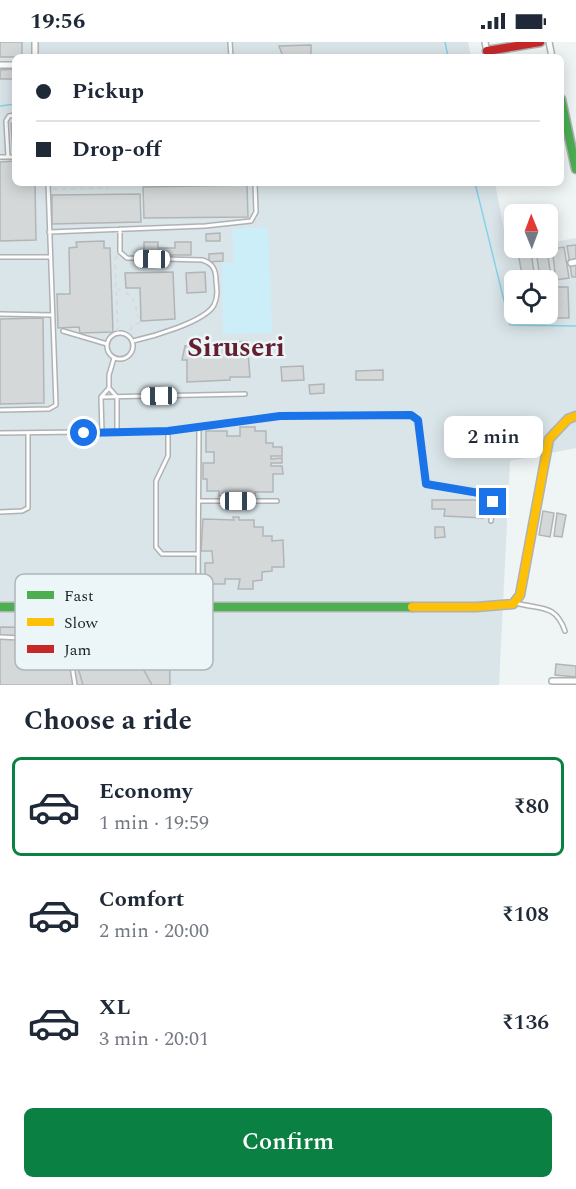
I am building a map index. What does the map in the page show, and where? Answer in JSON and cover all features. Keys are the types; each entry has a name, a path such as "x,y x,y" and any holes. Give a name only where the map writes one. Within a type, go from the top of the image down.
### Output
{"street":[{"path":"487,50 540,42"},
{"path":"564,108 572,133 576,169"},
{"path":"213,608 476,607 514,603 520,595 549,439 560,426 576,416"},
{"path":"0,607 15,607"},
{"path":"552,681 576,681"}],"lane":[{"path":"8,157 6,121 12,116"},
{"path":"0,157 12,157"},
{"path":"49,232 205,226 251,221 256,213 255,186"},
{"path":"0,410 50,408 56,405 48,189"},
{"path":"120,229 120,252 123,256 134,259 202,260 208,262 215,272 217,297 210,310 171,331 133,341"},
{"path":"0,257 50,256"},
{"path":"0,314 52,315"},
{"path":"63,331 107,344"},
{"path":"118,333 129,336 133,341 133,349 129,357 114,358 109,354 107,344 111,337 118,333"},
{"path":"114,358 109,375 109,388 117,397 117,432"},
{"path":"102,433 101,397 109,388"},
{"path":"101,397 245,394"},
{"path":"0,433 168,431 280,416 414,416 418,420 426,484 490,496 493,502 491,521"},
{"path":"198,574 199,428"},
{"path":"168,431 168,456 156,481 156,546 162,554 198,554"},
{"path":"0,512 22,511 27,508 28,434"},
{"path":"199,501 277,501"},
{"path":"514,603 554,612 561,619 565,631"},
{"path":"0,637 15,638"},
{"path":"73,670 75,685"}],"path":[{"path":"48,189 107,188 107,186"},
{"path":"118,333 115,259 120,252"},
{"path":"117,289 126,292 134,300 136,314 139,317 140,324 132,324 129,336"}],"shaded area":[{"path":"0,42 468,42 470,54 12,54 12,186 496,186 504,229 504,258 558,258 558,241 576,238 576,448 510,461 499,685 0,685"},
{"path":"268,227 272,333 223,334 222,263 234,263 232,229"}],"building":[{"path":"0,42 22,42 22,54 0,57"},
{"path":"311,45 311,54 282,54 279,46"},
{"path":"12,69 12,79 0,79 0,70"},
{"path":"12,161 12,186 35,186 36,240 0,241 0,162"},
{"path":"247,186 248,217 144,218 143,187"},
{"path":"140,194 141,222 52,224 52,195"},
{"path":"220,233 220,241 206,241 206,234"},
{"path":"104,241 104,248 110,248 113,332 80,333 79,327 58,328 57,294 70,294 69,248 77,247 76,242"},
{"path":"144,242 158,242 158,248 175,248 175,242 191,242 191,255 144,255"},
{"path":"576,245 576,277 572,277 567,246"},
{"path":"564,247 569,278 558,280 558,270 555,270 553,258 558,258 558,248"},
{"path":"223,253 223,261 209,262 209,254"},
{"path":"519,258 532,258 534,270 521,270"},
{"path":"537,258 548,258 550,270 539,270"},
{"path":"173,272 175,319 141,321 140,288 126,288 125,273"},
{"path":"205,272 206,292 187,293 186,273"},
{"path":"558,287 568,287 569,318 558,318"},
{"path":"43,318 44,403 0,404 0,319"},
{"path":"247,341 250,377 187,382 187,360 182,360 185,346"},
{"path":"303,366 304,380 282,381 281,367"},
{"path":"383,370 383,380 356,380 356,371"},
{"path":"324,384 324,393 310,394 309,385"},
{"path":"240,427 255,427 255,431 266,431 266,443 273,443 273,447 282,447 282,456 271,456 271,459 282,458 282,463 271,463 271,466 282,466 283,474 273,474 273,492 255,492 255,499 219,496 219,491 207,491 207,479 203,479 203,463 214,463 214,452 206,452 206,431 227,431 227,436 240,436"},
{"path":"432,500 483,500 483,518 444,516 445,509 432,509"},
{"path":"543,511 554,513 550,537 539,535"},
{"path":"557,513 566,515 562,537 554,536"},
{"path":"233,517 239,517 239,520 254,520 254,527 263,527 263,536 272,536 272,541 283,540 284,567 272,567 272,571 262,572 262,580 253,581 253,589 238,589 240,579 225,579 225,584 213,584 213,574 205,574 205,563 213,563 212,551 201,551 203,519 234,520"},
{"path":"435,527 444,527 445,537 435,538"},
{"path":"0,627 15,627 15,670 170,670 170,685 0,685"},
{"path":"556,664 576,666 576,677 555,675"},
{"path":"144,670 152,685 83,685 79,671"}],"waterway":[{"path":"445,42 447,54"},
{"path":"0,106 12,104"},
{"path":"476,186 510,325 576,326"}],"traffic: fast":[{"path":"564,113 576,169"},
{"path":"0,607 15,607"},
{"path":"213,607 412,607"}],"traffic: slow":[{"path":"412,607 476,607 513,604 520,595 549,439 568,419 576,416"}],"traffic: jam":[{"path":"487,51 540,42"}],"district":[{"name":"Siruseri","path":"236,347"}],"route":[{"path":"84,433 168,431 280,416 411,415 418,420 426,484 431,487 485,494 490,496 493,502"}]}
